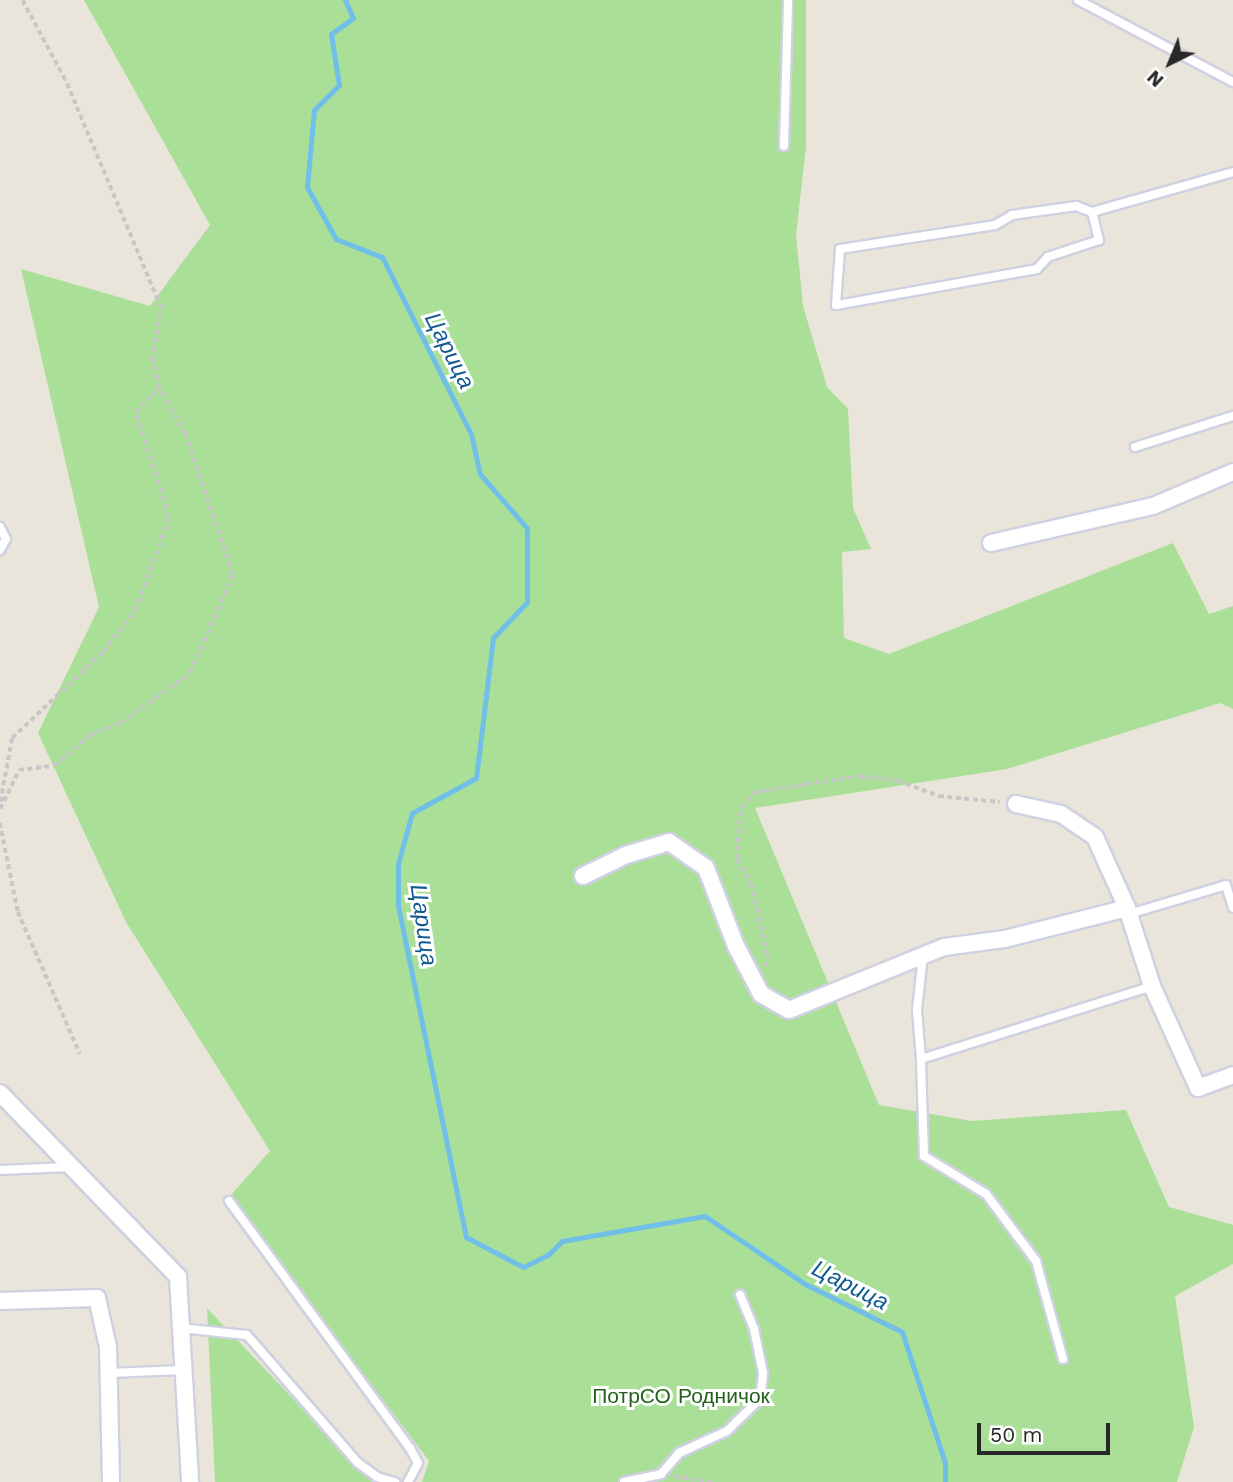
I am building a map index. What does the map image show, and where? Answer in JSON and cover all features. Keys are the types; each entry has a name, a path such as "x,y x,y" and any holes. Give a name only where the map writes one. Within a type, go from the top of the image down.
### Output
{"street":[{"path":"991,542 1153,506 1233,472"},
{"path":"1016,804 1061,814 1095,837 1128,911 1152,986 1198,1088 1233,1074"},
{"path":"583,876 626,855 669,842 706,868 736,946 761,994 789,1010 944,947 1005,939 1128,911"},
{"path":"0,1093 178,1277 190,1482"},
{"path":"0,1301 97,1298 108,1348 111,1482"}],"lane":[{"path":"784,146 788,0"},
{"path":"1079,0 1233,82"},
{"path":"1092,212 1099,240 1048,257 1037,269 836,305 840,249 995,225 1012,215 1076,206 1092,212 1233,172"},
{"path":"1135,447 1233,416"},
{"path":"0,527 6,539 0,550"},
{"path":"1128,911 1226,885 1233,908"},
{"path":"923,956 916,1010 925,1156 986,1194 1036,1261 1063,1359"},
{"path":"921,1059 1152,986"},
{"path":"0,1170 69,1167"},
{"path":"229,1201 410,1448 418,1463 408,1482"},
{"path":"624,1482 661,1474 679,1453 727,1431 760,1399 761,1362 754,1329 740,1295"},
{"path":"180,1328 247,1335 358,1463 377,1477 395,1482"},
{"path":"108,1373 183,1370"}],"path":[{"path":"0,808 19,770 54,766 90,735 120,723 190,673 233,575 185,433 159,388 152,360 161,308 65,80 22,0"},
{"path":"0,802 12,738 103,652 135,611 169,517 135,412 159,388"},
{"path":"761,994 767,955 752,886 736,859 741,807 757,792 860,776 898,781 939,796 1016,804"},
{"path":"0,823 18,912 80,1054"},
{"path":"661,1474 713,1482"}],"green space":[{"name":"ПотрСО Родничок","path":"84,0 806,0 806,147 796,235 803,306 827,387 848,409 853,508 871,549 842,552 844,638 889,654 1173,543 1209,614 1233,606 1233,709 1220,703 1007,769 755,808 879,1105 972,1121 1126,1110 1169,1207 1233,1225 1233,1264 1175,1296 1194,1427 1177,1482 422,1482 429,1461 230,1196 270,1151 126,922 38,733 99,607 21,269 150,306 210,225"},
{"path":"207,1308 369,1479 381,1482 215,1482"}],"waterway":[{"name":"Царица","path":"345,0 353,18 331,34 339,85 314,110 307,187 336,239 382,257 471,434 480,474 527,528 527,602 493,638 476,778 412,813 398,864 398,906 466,1237 523,1267 548,1255 562,1241 705,1216 805,1284 902,1332 945,1463 945,1482"}]}
